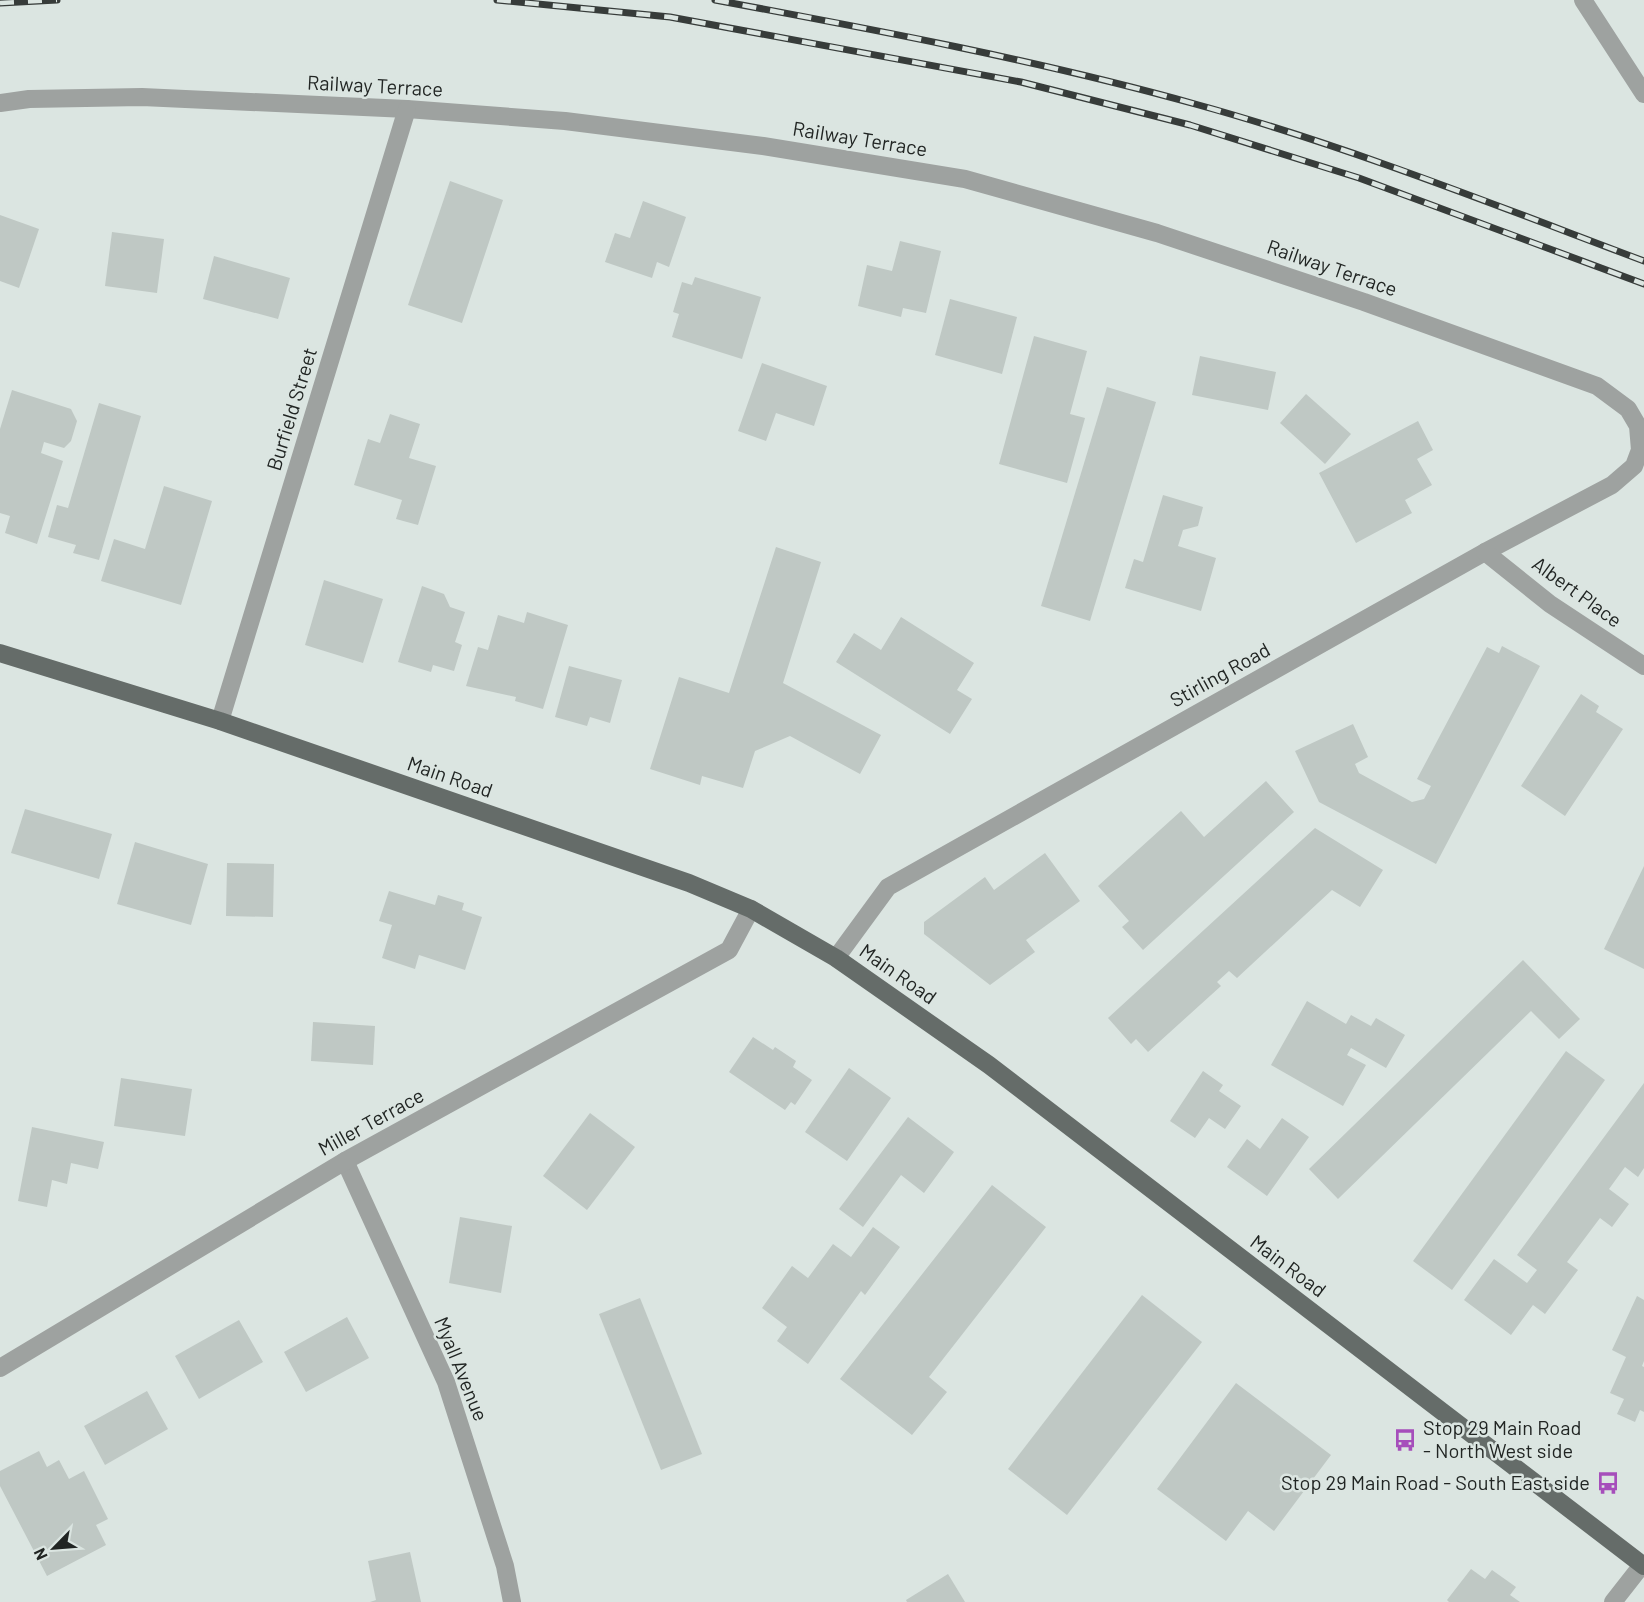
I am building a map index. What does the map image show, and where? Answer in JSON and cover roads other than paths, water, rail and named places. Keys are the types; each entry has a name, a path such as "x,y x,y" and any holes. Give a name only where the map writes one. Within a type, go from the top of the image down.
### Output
{"main road":[{"name":"Main Road","path":"0,653 220,722 689,883 751,909 836,958 989,1065 1643,1566"}],"street":[{"path":"1583,0 1644,93"},
{"name":"Railway Terrace","path":"0,103 29,99 142,97 407,109 565,121 763,146 965,179 1077,208 1364,302 1597,386 1628,409 1638,426 1642,449"},
{"name":"Burfield Street","path":"220,722 407,109"},
{"name":"Stirling Road","path":"836,958 888,887 1485,552 1612,485 1634,466 1642,449"},
{"name":"Albert Place","path":"1485,552 1550,604 1644,666"},
{"name":"Miller Terrace","path":"0,1368 345,1161 729,950 751,909"},
{"name":"Myall Avenue","path":"345,1161 446,1382 505,1566 512,1602"},
{"path":"1613,1602 1643,1566"}],"railway":[{"path":"0,3 57,0"},
{"path":"497,0 670,17 1021,82 1190,125 1359,178 1644,284"},
{"path":"715,0 896,34 1076,73 1195,104 1365,157 1644,261"}],"place":[{"name":"Stop 29 Main Road - North West side","path":"1405,1440"},
{"name":"Stop 29 Main Road - South East side","path":"1608,1483"}]}
